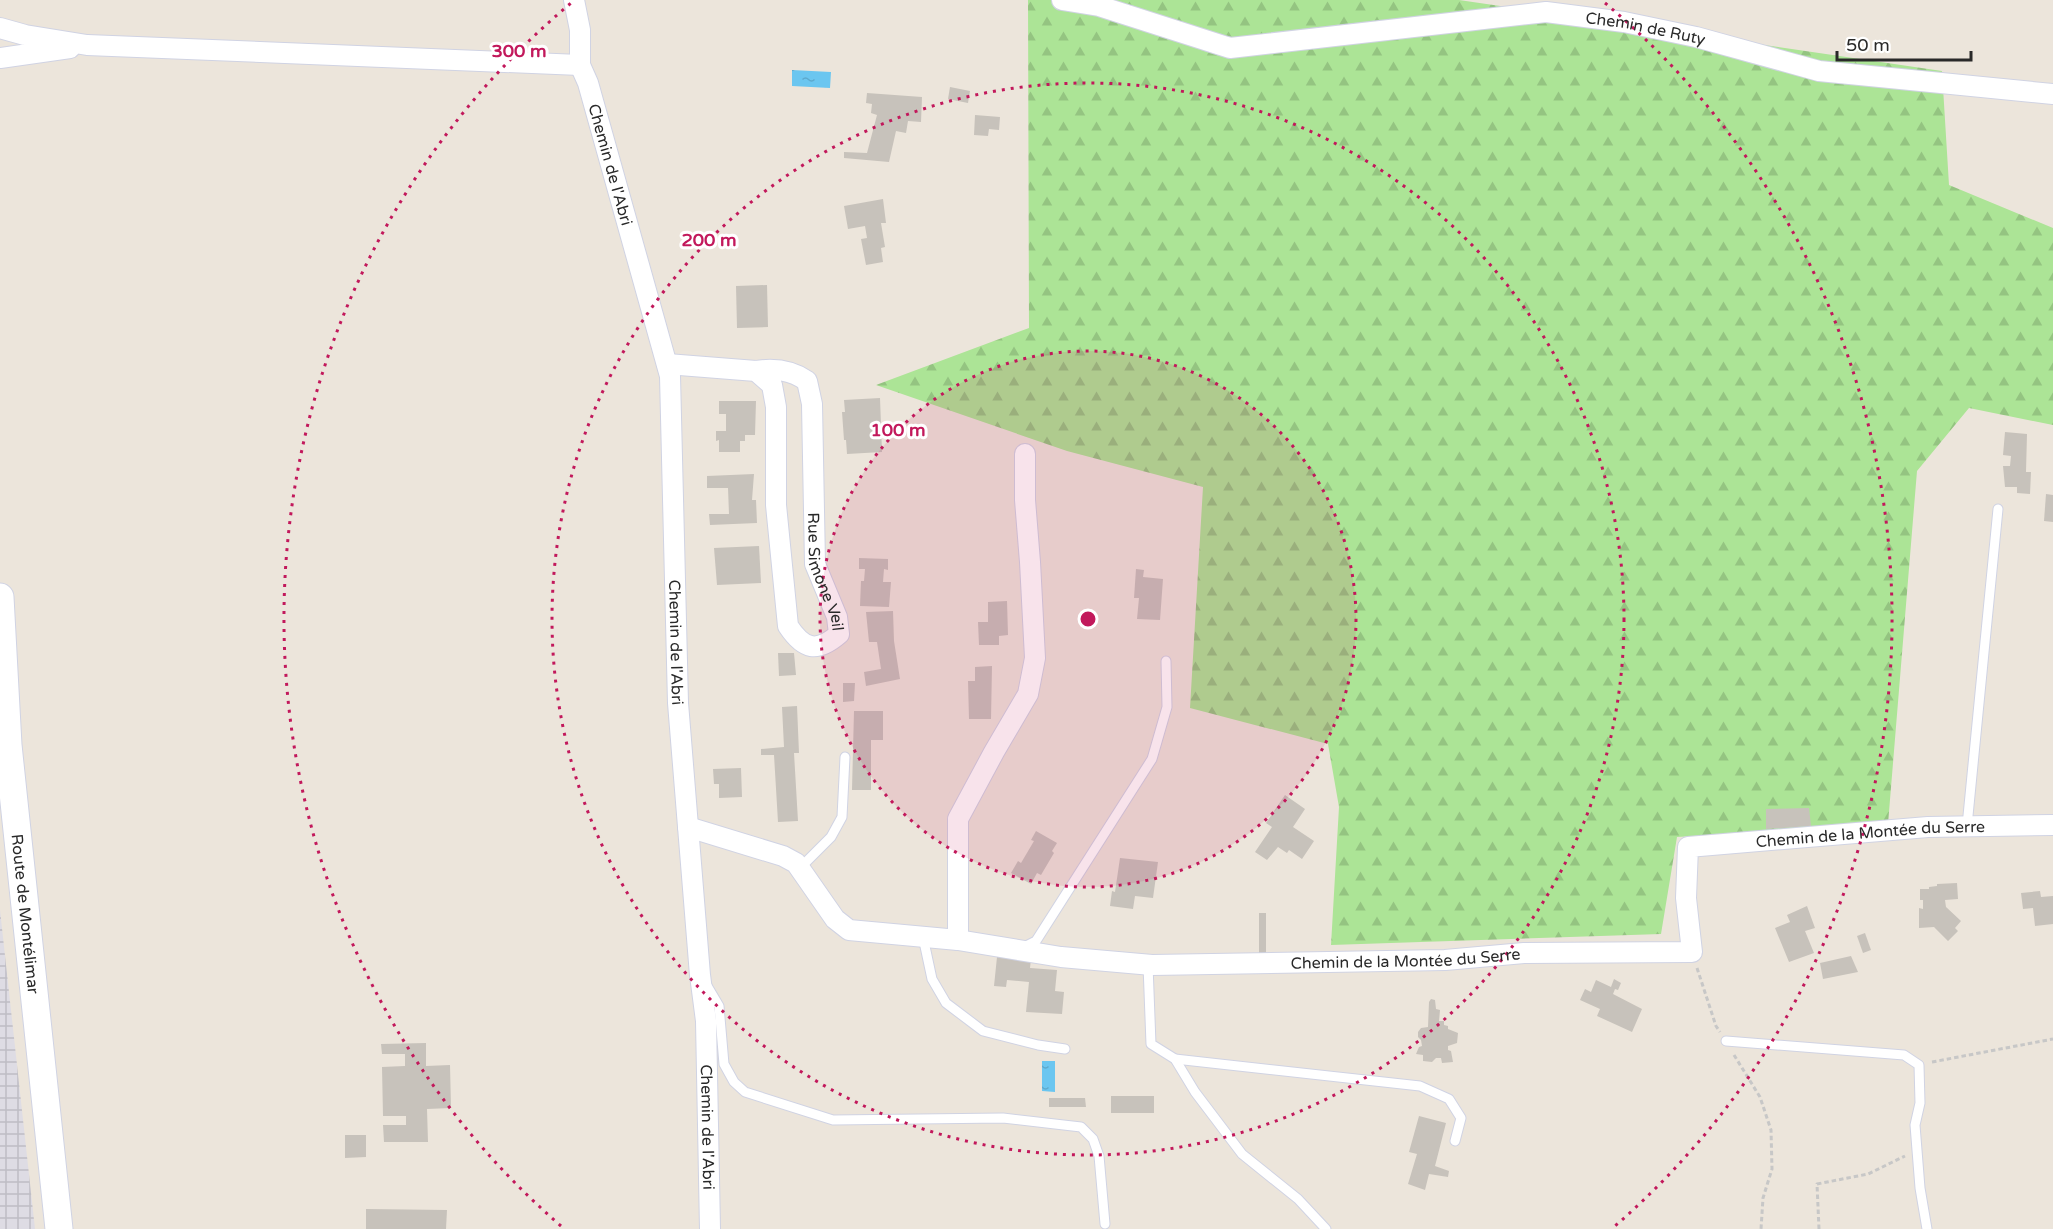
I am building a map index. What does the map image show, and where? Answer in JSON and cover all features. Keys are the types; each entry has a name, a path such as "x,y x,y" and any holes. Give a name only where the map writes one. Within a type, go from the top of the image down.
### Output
{"main road":[{"name":"Route de Montélimar","path":"0,597 9,834 59,1229"}],"street":[{"path":"0,28 25,35 87,45 580,65 580,30 574,0"},
{"name":"Chemin de Ruty","path":"1062,0 1099,6 1230,48 1546,12 1624,22 1696,37 1819,71 2053,93"},
{"path":"0,58 87,45"},
{"name":"Chemin de l'Abri","path":"580,65 591,94 670,376 678,703 700,975 706,1021 710,1229"},
{"name":"Rue Simone Veil","path":"667,364 756,371 770,369 795,373 807,381 812,404 815,564 837,616 839,634 828,643 816,648 798,642 788,626 776,505 776,407 772,385 756,371"},
{"path":"958,939 958,819 1028,694 1035,658 1025,500 1025,454"},
{"name":"Chemin de la Montée du Serre","path":"688,827 796,862 835,919 849,930 958,939 1061,957 1148,965 1445,960 1524,953 1692,952 1686,898 1688,847 1928,827 2053,825"}],"lane":[{"path":"1967,826 1998,509"},
{"path":"1019,950 1036,941 1152,759 1167,707 1166,661"},
{"path":"800,867 831,837 842,818 845,757"},
{"path":"923,937 932,979 946,1003 983,1032 1065,1049"},
{"path":"1148,965 1151,1044 1175,1059 1420,1086 1449,1099 1461,1118 1455,1141"},
{"path":"700,975 720,1006 724,1064 734,1082 745,1092 833,1120 1003,1118 1081,1127 1093,1139 1099,1156 1105,1224"},
{"path":"1726,1041 1904,1055 1919,1065 1920,1103 1916,1125 1917,1150 1927,1229"},
{"path":"1175,1059 1195,1092 1242,1154 1298,1199 1326,1229"}],"path":[{"path":"1692,952 1716,1026 1760,1097 1772,1130 1772,1169 1763,1198 1761,1229"},
{"path":"1919,1065 2053,1039"},
{"path":"1819,1229 1817,1184 1868,1174 1917,1150"}],"shaded area":[{"path":"0,910 35,1229 0,1229"}],"green space":[{"path":"1028,0 1459,0 1942,71 1949,185 2053,228 2053,425 1969,408 1917,471 1888,824 1677,837 1661,934 1331,945 1339,807 1328,744 1190,708 1203,487 1067,451 876,385 1029,328"}],"water":[{"path":"792,70 831,72 830,88 792,86"},
{"path":"1042,1061 1055,1061 1055,1092 1042,1091"}],"building":[{"path":"950,87 970,91 968,103 948,99"},
{"path":"867,93 922,97 921,122 908,121 906,133 896,131 889,162 844,158 844,152 867,153 877,115 871,113 872,104 866,103"},
{"path":"975,115 1000,117 999,130 989,129 988,136 974,135"},
{"path":"883,199 886,223 881,223 885,247 881,248 883,262 866,265 861,239 867,238 865,226 848,229 844,206"},
{"path":"767,285 768,327 737,328 736,286"},
{"path":"880,398 882,452 847,454 842,412 845,412 844,400"},
{"path":"719,401 756,401 755,435 745,435 745,441 740,441 740,452 719,452 716,431 726,431 726,414 719,414"},
{"path":"2005,432 2027,434 2026,472 2031,472 2030,494 2017,493 2017,487 2005,487 2003,466 2010,466 2011,456 2003,455"},
{"path":"754,474 752,500 756,500 757,523 710,525 709,514 729,514 728,488 707,488 707,476"},
{"path":"2046,494 2053,495 2053,522 2044,521"},
{"path":"759,546 761,583 717,585 714,548"},
{"path":"859,558 888,559 888,570 884,569 883,582 891,582 889,607 860,606 861,581 864,581 865,569 859,569"},
{"path":"1136,569 1144,570 1143,577 1163,579 1160,620 1137,619 1139,598 1134,598"},
{"path":"1007,601 1008,635 999,636 999,645 979,645 978,622 988,622 988,602"},
{"path":"893,611 894,641 900,679 866,686 864,672 881,669 877,642 869,642 866,612"},
{"path":"778,653 794,653 796,675 779,676"},
{"path":"992,666 991,719 969,719 968,681 975,681 975,667"},
{"path":"843,683 855,683 854,701 843,702"},
{"path":"797,706 799,753 794,753 798,821 778,822 774,755 761,755 761,749 784,747 782,707"},
{"path":"854,711 883,711 883,740 871,740 871,790 852,790"},
{"path":"741,768 742,797 719,798 719,784 714,784 713,769"},
{"path":"1285,795 1305,809 1293,827 1314,841 1302,859 1289,850 1287,853 1278,847 1267,860 1255,852 1272,827 1266,823"},
{"path":"1809,808 1811,826 1766,829 1766,809"},
{"path":"1036,831 1057,843 1041,875 1037,873 1031,884 1011,873 1018,861 1021,863 1034,841 1031,840"},
{"path":"1120,858 1158,862 1153,898 1135,896 1133,909 1110,906 1112,891 1115,892"},
{"path":"1957,883 1958,899 1945,900 1946,907 1961,921 1955,928 1958,931 1948,941 1934,927 1919,928 1919,908 1923,909 1920,889 1929,889 1937,884"},
{"path":"2040,891 2041,897 2053,896 2053,924 2035,926 2033,908 2023,909 2021,893"},
{"path":"1807,906 1815,928 1805,931 1814,953 1789,962 1775,928 1790,922 1787,915"},
{"path":"1259,913 1266,913 1266,957 1259,957"},
{"path":"1865,933 1871,950 1863,953 1857,936"},
{"path":"1851,956 1858,972 1823,979 1820,963"},
{"path":"997,957 1031,959 1030,968 1057,970 1055,991 1064,992 1062,1014 1026,1012 1029,982 1007,980 1006,987 994,986"},
{"path":"1614,979 1621,983 1613,994 1642,1009 1632,1032 1597,1016 1600,1009 1580,1000 1585,989 1591,992 1596,980 1611,987"},
{"path":"1431,999 1435,1000 1436,1009 1440,1010 1439,1021 1444,1021 1448,1029 1458,1033 1457,1043 1448,1046 1453,1062 1442,1063 1441,1058 1436,1058 1432,1062 1423,1061 1423,1055 1416,1054 1422,1046 1418,1032 1421,1028 1428,1027"},
{"path":"426,1043 426,1066 450,1065 451,1108 427,1109 428,1142 384,1142 383,1125 406,1125 406,1116 383,1116 382,1067 405,1066 405,1054 382,1054 381,1044"},
{"path":"1111,1096 1154,1096 1154,1113 1111,1113"},
{"path":"1049,1098 1085,1098 1086,1107 1049,1107"},
{"path":"1419,1116 1446,1123 1435,1166 1449,1171 1448,1177 1429,1174 1425,1190 1408,1184 1417,1154 1409,1152"},
{"path":"345,1135 366,1135 366,1157 345,1158"},
{"path":"366,1209 447,1210 446,1229 366,1229"}]}
